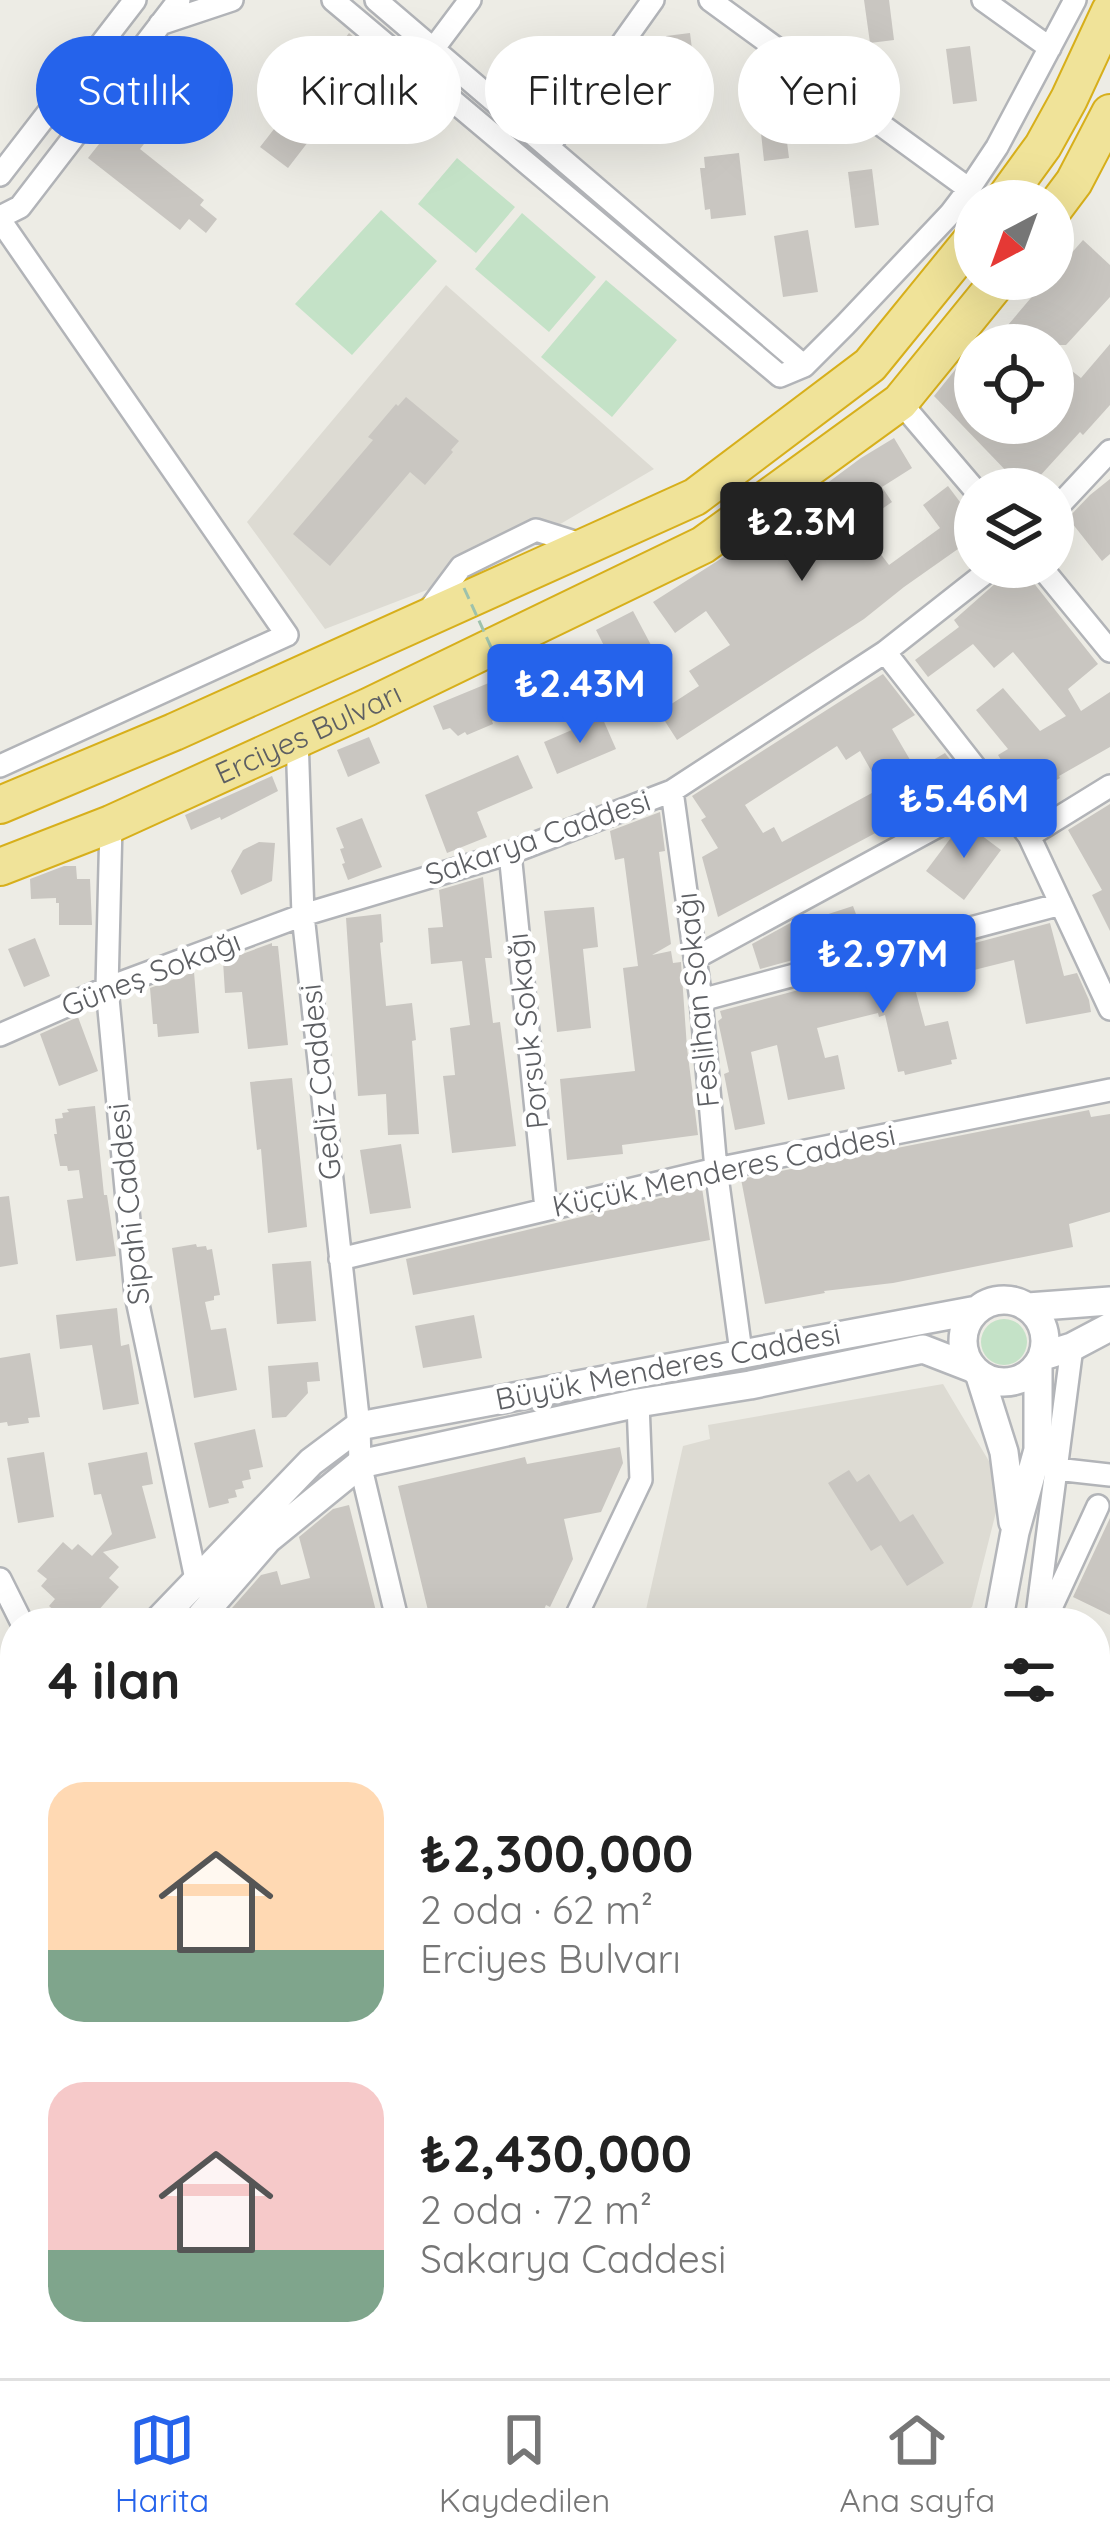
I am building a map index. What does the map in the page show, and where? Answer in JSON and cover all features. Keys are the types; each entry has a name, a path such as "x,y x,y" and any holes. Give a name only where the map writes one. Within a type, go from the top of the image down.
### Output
{"highway":[{"path":"1003,180 1043,146 1110,11"},
{"path":"1074,182 1110,113"},
{"name":"Erciyes Bulvarı","path":"0,805 156,740 694,497 870,365 954,262"},
{"name":"Erciyes Bulvarı","path":"0,867 111,824 368,707 703,545 900,402 983,300"}],"street":[{"path":"0,766 287,635 0,218 20,207 179,0"},
{"path":"160,24 232,0"},
{"path":"333,0 780,376 804,366 954,223"},
{"path":"376,0 419,36"},
{"path":"444,36 470,0"},
{"path":"549,146 653,0"},
{"path":"710,0 965,180"},
{"path":"982,0 1051,49"},
{"path":"989,180 997,147 1075,0"},
{"path":"0,175 134,1"},
{"path":"461,72 804,366"},
{"path":"900,402 956,468"},
{"path":"1074,490 1110,451"},
{"name":"Sakarya Caddesi","path":"303,915 510,853 672,791 885,652 966,588"},
{"path":"1058,588 1110,651"},
{"path":"885,652 1029,836 1110,1009"},
{"name":"Gediz Caddesi","path":"297,737 303,915 360,1464 394,1608"},
{"path":"1029,836 1110,786"},
{"name":"Feslihan Sokağı","path":"672,791 742,1352"},
{"path":"695,958 995,795"},
{"name":"Sipahi Caddesi","path":"111,824 107,988 136,1294 196,1580"},
{"name":"Porsuk Sokağı","path":"510,853 546,1209"},
{"path":"701,1000 1061,904"},
{"name":"Güneş Sokağı","path":"0,1035 107,988 303,915"},
{"name":"Küçük Menderes Caddesi","path":"340,1259 716,1169 1110,1090"},
{"path":"1015,1532 1004,1452 963,1349 970,1318 986,1304 1008,1300 1028,1307 1110,1301"},
{"path":"1001,1608 1038,1450 1045,1334 1028,1307"},
{"name":"Büyük Menderes Caddesi","path":"359,1426 977,1310"},
{"path":"976,1372 1000,1383 1022,1379 1041,1361 1110,1328"},
{"path":"1042,1608 1072,1347"},
{"name":"Büyük Menderes Caddesi","path":"360,1464 638,1403 923,1349 976,1372"},
{"path":"580,1608 641,1480 638,1403"},
{"path":"170,1608 311,1462 359,1426"},
{"path":"208,1608 268,1539 360,1464"},
{"path":"1057,1468 1110,1475"},
{"path":"1047,1608 1098,1506"},
{"path":"0,1579 14,1608"}],"path":[{"path":"464,588 502,671"}],"shaded area":[{"path":"446,285 654,469 487,567 325,629 247,522"},
{"path":"943,1384 996,1473 996,1512 972,1607 646,1608 683,1446 710,1439 708,1425"}],"green space":[{"path":"457,158 515,207 476,253 418,204"},
{"path":"381,210 437,261 352,355 295,304"},
{"path":"522,213 596,277 549,332 475,269"},
{"path":"606,280 677,340 612,417 541,357"},
{"path":"1004,1319 1021,1325 1027,1342 1021,1359 1004,1365 987,1359 981,1342 987,1325"}],"building":[{"path":"864,0 889,0 894,36 869,36"},
{"path":"970,46 977,101 953,104 946,49"},
{"path":"99,144 144,144 140,149 204,200 200,205 217,219 206,233 189,219 180,230 88,158"},
{"path":"262,144 306,144 288,168 260,147"},
{"path":"762,144 787,144 789,158 764,161"},
{"path":"739,153 746,215 711,219 710,209 705,210 700,168 705,168 704,157"},
{"path":"872,169 879,225 855,228 848,172"},
{"path":"808,230 818,292 783,297 774,236"},
{"path":"1083,240 1110,265 1110,297 1074,336 1074,324 1009,324 1029,300 1074,300 1074,250"},
{"path":"1110,344 1110,405 1074,439 1074,373 1081,378"},
{"path":"954,371 954,417 934,396"},
{"path":"406,397 459,441 425,485 410,472 330,566 293,534 373,440 368,437"},
{"path":"894,438 912,468 882,487 892,502 859,525 889,565 940,528 923,505 948,486 954,494 954,552 864,619 677,740 659,712 699,686 689,671 730,645 706,611 675,633 653,602 752,539"},
{"path":"980,444 1069,444 1047,468 1003,468"},
{"path":"1110,479 1110,554 1102,561 1074,526 1074,512"},
{"path":"990,588 1038,588 1098,664 1068,689 1081,711 1110,692 1110,747 1025,799 998,755 1008,749 976,710 1003,688 1040,731 1066,716 1013,652 994,668 973,644 928,677 915,660 959,627 954,620"},
{"path":"633,611 660,662 622,681 596,630"},
{"path":"883,674 915,715 892,729 916,770 945,753 964,778 900,820 718,917 702,857 718,848 692,796","holes":["837,746 846,760 860,751 881,788 782,842 774,827 763,833 745,805"]},
{"path":"496,680 506,704 499,706 500,718 467,735 443,730 433,706"},
{"path":"602,717 616,749 557,774 544,742"},
{"path":"369,737 380,763 348,777 337,750"},
{"path":"518,755 533,788 477,812 487,837 447,853 425,795"},
{"path":"272,776 278,791 191,830 185,815"},
{"path":"1110,804 1110,931 1092,895 1102,890 1068,830"},
{"path":"660,812 665,851 659,852 671,944 652,955 671,951 673,963 681,962 698,1135 622,1145 623,1154 567,1160 560,1079 635,1071 623,968 638,966 624,858 615,860 610,831"},
{"path":"362,818 382,867 348,880 336,828"},
{"path":"969,826 1001,850 964,900 926,871 953,835"},
{"path":"259,842 275,843 272,881 241,895 231,871 243,850"},
{"path":"76,866 77,879 90,879 92,925 59,925 56,898 31,899 30,879"},
{"path":"483,877 492,958 485,958 493,1023 500,1022 516,1146 452,1153 443,1076 455,1075 450,1028 470,1025 462,961 431,964 428,928 443,927 439,890"},
{"path":"853,906 863,933 798,951 800,958 760,969 752,944 794,921"},
{"path":"594,907 598,947 583,949 591,1028 557,1032 544,911"},
{"path":"381,914 386,1006 412,1003 419,1134 388,1135 386,1094 358,1096 346,918"},
{"path":"1050,923 1064,976 1077,973 1091,1012 1026,1024 1014,960 914,985 925,1026 948,1021 957,1059 952,1064 905,1075 898,1072 885,1015 878,1013 817,1028 825,1058 838,1055 845,1089 788,1100 777,1045 751,1052 765,1124 735,1130 724,1074 729,1072 720,1011"},
{"path":"35,938 50,976 24,987 8,949"},
{"path":"272,943 278,946 288,1045 248,1049 242,992 225,993 223,961"},
{"path":"194,972 199,1033 158,1037 150,988"},
{"path":"78,1017 98,1071 59,1086 40,1034"},
{"path":"292,1078 307,1227 268,1233 250,1082"},
{"path":"95,1106 116,1256 76,1261 67,1200 83,1198 79,1170 60,1166 55,1119 63,1118 67,1109"},
{"path":"1089,1110 1091,1117 1110,1114 1110,1212 1069,1224 1073,1247 765,1304 741,1179"},
{"path":"401,1144 411,1208 370,1214 360,1150"},
{"path":"702,1188 710,1240 413,1295 406,1259"},
{"path":"9,1196 18,1264 0,1267 0,1197"},
{"path":"196,1244 212,1249 220,1295 205,1302 211,1330 226,1328 237,1390 194,1398 172,1248"},
{"path":"311,1261 316,1321 277,1324 272,1264"},
{"path":"117,1308 121,1346 129,1344 139,1404 103,1410 92,1345 60,1349 56,1315"},
{"path":"474,1315 482,1358 423,1368 415,1326"},
{"path":"30,1353 40,1417 8,1426 0,1423 0,1358"},
{"path":"318,1362 320,1381 307,1382 308,1393 286,1417 272,1418 268,1366"},
{"path":"255,1429 263,1467 249,1470 251,1479 235,1490 237,1497 209,1508 194,1443"},
{"path":"620,1447 623,1463 601,1512 564,1519 573,1559 550,1607 427,1608 398,1486 525,1457 527,1464"},
{"path":"44,1452 54,1517 18,1523 7,1458"},
{"path":"147,1452 153,1484 142,1486 156,1538 103,1552 119,1567 109,1578 119,1587 100,1608 51,1608 55,1599 41,1586 47,1579 37,1571 63,1542 72,1550 78,1544 92,1556 112,1534 101,1494 94,1495 88,1463"},
{"path":"849,1470 857,1482 869,1474 900,1522 913,1514 944,1563 907,1586 881,1545 871,1551 828,1483"},
{"path":"349,1505 375,1608 232,1608 261,1575 277,1571 281,1585 310,1578 299,1537 333,1509"},
{"path":"1110,1518 1110,1608 1096,1608 1073,1597"}]}
